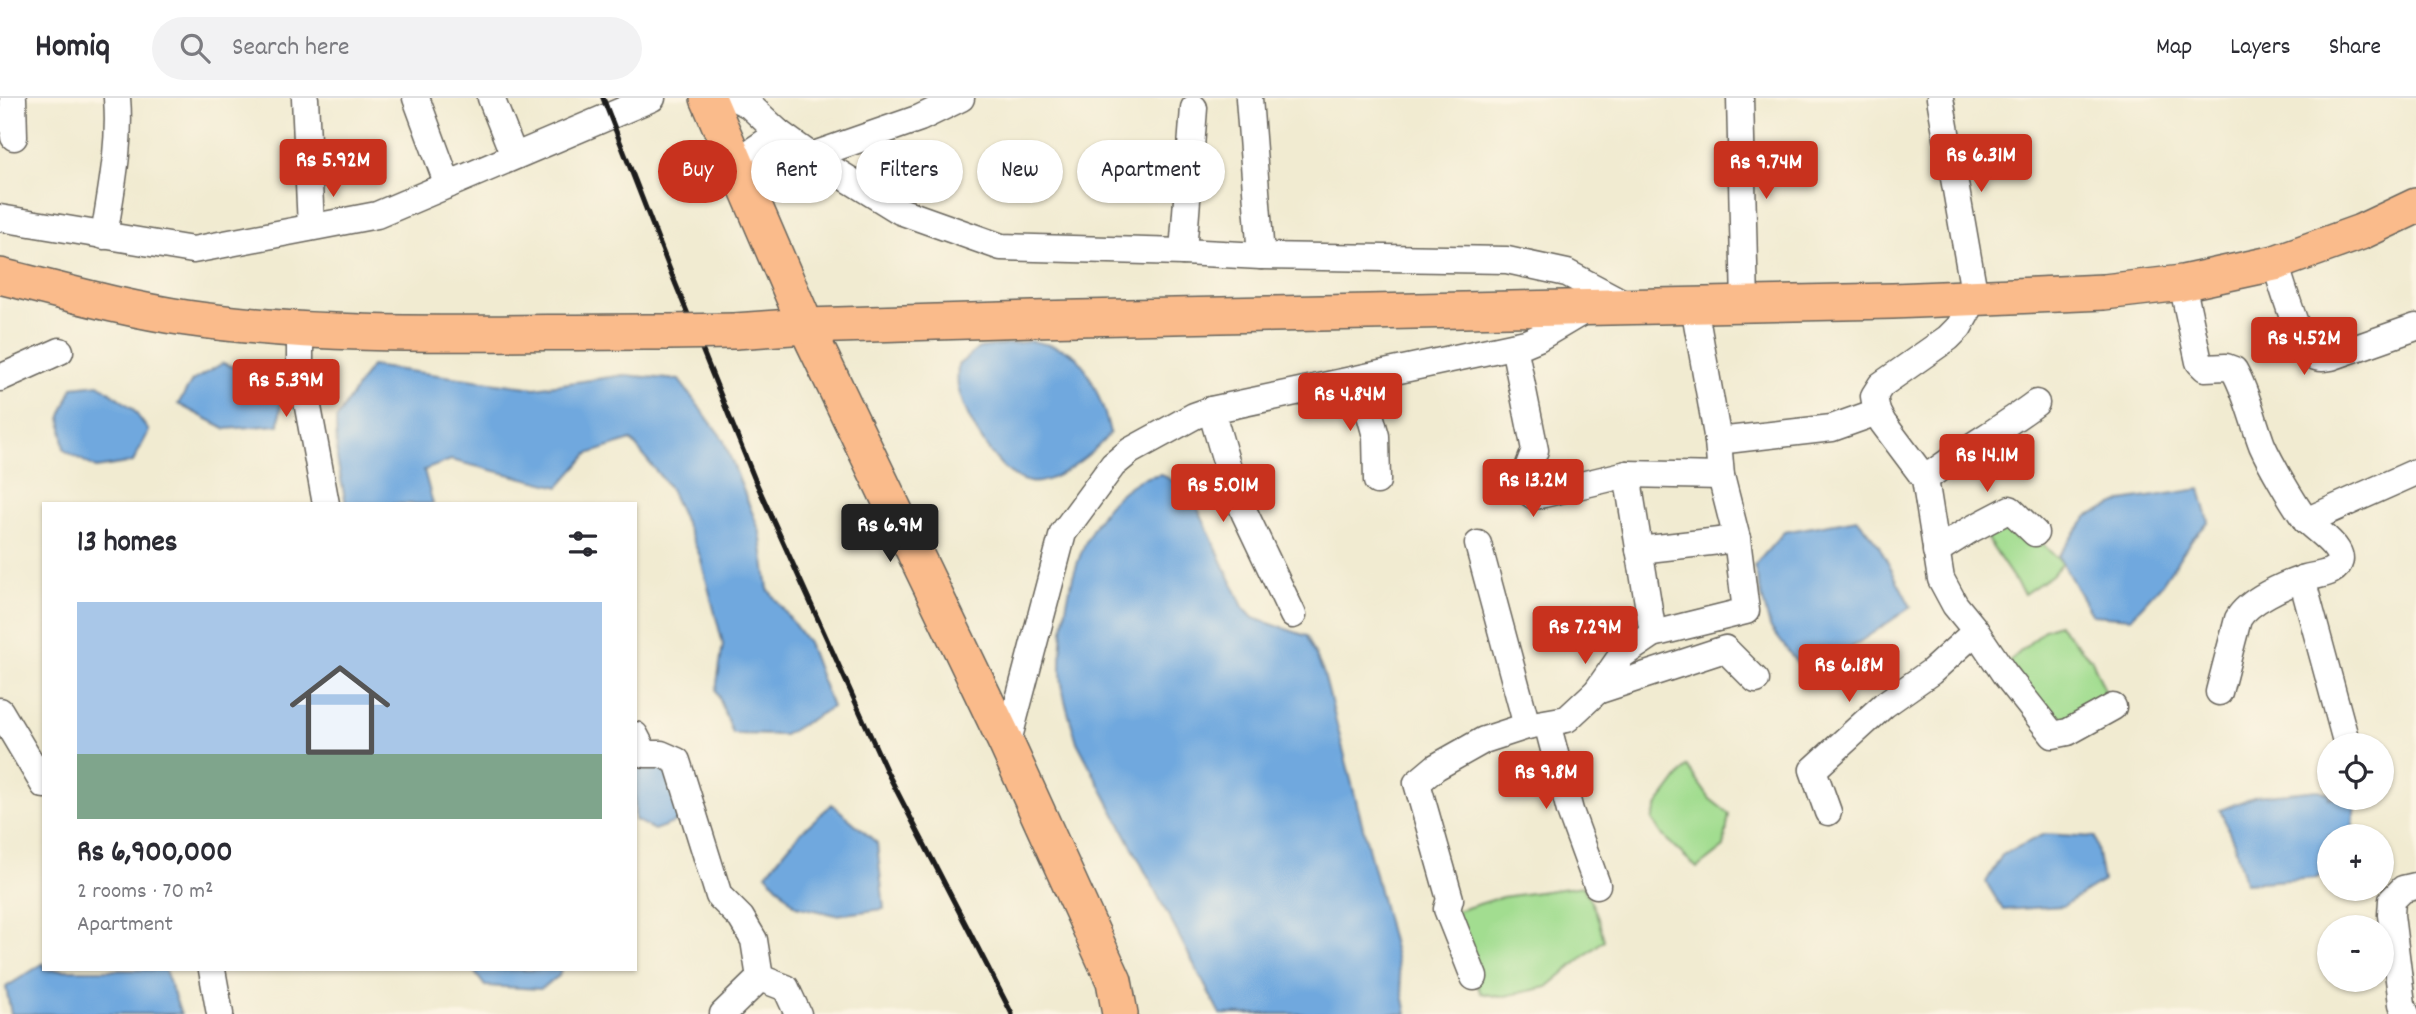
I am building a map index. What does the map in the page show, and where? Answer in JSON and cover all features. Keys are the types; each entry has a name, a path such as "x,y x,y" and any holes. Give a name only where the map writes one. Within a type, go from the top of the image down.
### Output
{"main road":[{"path":"708,98 726,140"},
{"path":"737,164 806,326 1007,745 1117,998"},
{"path":"0,276 184,318 300,330 447,333 736,331 806,326 1289,313 1745,305 2104,292 2182,283 2275,263 2350,236 2416,206"}],"street":[{"path":"13,98 14,137"},
{"path":"104,236 116,153 119,115 117,98"},
{"path":"305,98 312,227"},
{"path":"416,98 448,185"},
{"path":"491,98 514,156"},
{"path":"0,218 192,250 377,215 652,98"},
{"path":"735,98 748,105 789,140"},
{"path":"842,145 920,118 961,98"},
{"path":"1248,98 1261,257"},
{"path":"1740,98 1745,305"},
{"path":"1940,98 1975,298 1959,327 1948,338 1881,385 1874,396 1877,412 1925,479 1941,579 1955,605 2053,735 2068,732 2113,707"},
{"path":"1183,251 1194,108"},
{"path":"737,161 779,133"},
{"path":"842,175 900,211 1001,247 1183,251 1261,257 1507,260 1567,273 1633,308"},
{"path":"2275,263 2290,309 2311,355 2330,357 2416,327"},
{"path":"2182,283 2199,362 2205,368 2226,367 2234,370 2264,449 2306,521 2336,546 2339,555 2338,564 2332,571 2302,579 2251,603 2244,609 2238,619 2219,692"},
{"path":"1474,976 1447,909 1450,899 1417,783 1436,767 1484,740 1537,724 1567,719 1597,691 1622,655 1653,634 1746,611 1737,539 1721,476 1718,441 1694,306"},
{"path":"1007,745 1063,533 1113,466 1130,451 1194,416 1211,410 1514,346 1538,338 1587,309"},
{"path":"300,330 300,364 326,502"},
{"path":"1514,346 1535,450 1523,481 1527,491 1534,496 1627,474 1721,476"},
{"path":"0,378 60,351"},
{"path":"1360,379 1376,436 1377,481"},
{"path":"1925,479 1958,453 2007,425 2036,403"},
{"path":"1211,410 1230,475 1245,514 1293,615"},
{"path":"1718,441 1832,428 1877,412"},
{"path":"2306,521 2416,472"},
{"path":"1627,474 1653,634"},
{"path":"1936,551 2010,509 2035,533"},
{"path":"1639,550 1737,539"},
{"path":"1478,544 1537,724 1597,885"},
{"path":"2302,579 2344,733"},
{"path":"1828,812 1813,770 1884,705 1931,673 1976,631"},
{"path":"1597,691 1725,649 1756,680"},
{"path":"0,710 42,782"},
{"path":"637,739 645,754 661,754 677,761 719,896 741,918 754,940 760,978"},
{"path":"2406,1014 2402,1004 2391,908 2392,900 2403,889 2416,886"},
{"path":"212,971 220,1014"},
{"path":"723,1014 760,978"},
{"path":"760,978 786,988 798,1014"},
{"path":"1117,998 1131,1014"}],"green space":[{"path":"2009,511 2062,563 2052,575 2024,594 1979,527"},
{"path":"2058,624 2092,660 2108,698 2055,724 2009,662 2045,629"},
{"path":"1687,766 1710,799 1729,814 1724,847 1697,868 1664,837 1652,820 1657,806"},
{"path":"1583,886 1596,912 1604,940 1547,987 1500,997 1481,993 1454,938 1453,912 1502,897"}],"water":[{"path":"1032,341 1066,350 1081,362 1097,392 1110,433 1074,466 1039,482 1017,478 995,458 969,417 957,381 958,365 979,348"},
{"path":"223,363 265,379 281,401 279,425 226,429 178,404 192,381"},
{"path":"371,366 535,388 624,375 679,380 723,439 760,532 768,589 808,643 832,707 784,735 733,734 716,690 723,644 700,556 669,487 631,440 588,454 559,487 451,460 424,470 432,502 346,502 337,459 336,419"},
{"path":"99,384 132,408 149,431 133,462 96,468 64,450 61,416 73,387"},
{"path":"1161,474 1190,491 1243,607 1253,618 1307,636 1324,674 1395,953 1407,1014 1220,1014 1077,742 1064,697 1061,669 1069,591 1077,565 1100,517 1116,498 1139,480"},
{"path":"2200,489 2209,522 2192,539 2162,584 2131,618 2092,615 2058,556 2088,516 2122,501"},
{"path":"1857,519 1878,544 1911,607 1808,677 1770,627 1754,566 1784,532"},
{"path":"657,762 665,765 684,819 654,830 637,821 637,765"},
{"path":"2317,790 2317,810 2355,810 2353,824 2317,824 2317,878 2245,883 2234,843 2220,810 2256,796"},
{"path":"832,804 877,843 884,909 836,915 796,906 766,874 799,834"},
{"path":"2044,834 2095,837 2103,881 2063,906 2003,910 1986,882 2002,855"},
{"path":"42,964 42,971 165,971 181,1014 11,1014 6,987"},
{"path":"474,971 561,971 559,976 540,989 485,986"}],"railway":[{"path":"603,98 755,480 887,772 1012,1014"}]}
